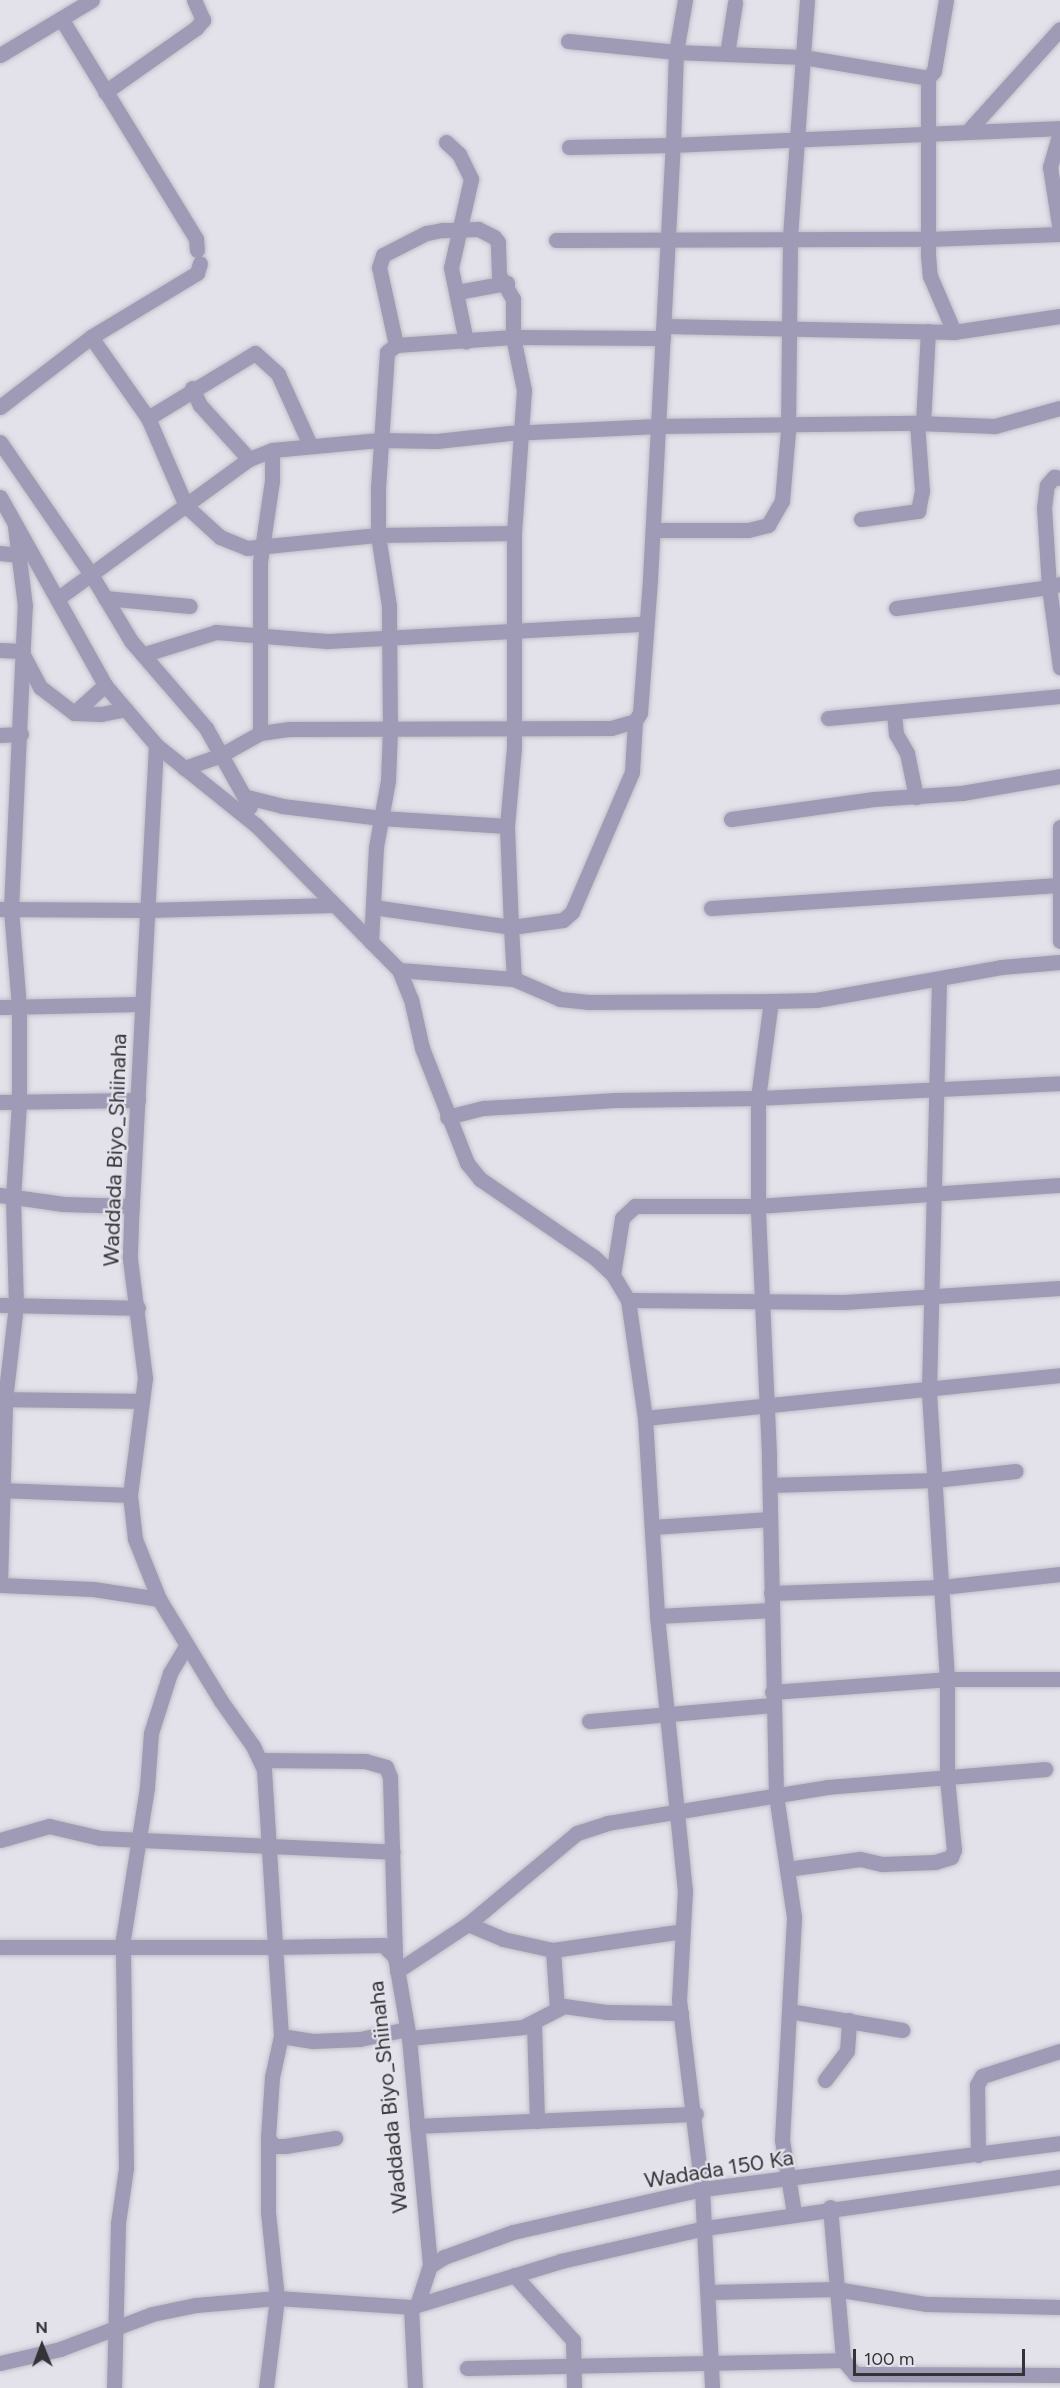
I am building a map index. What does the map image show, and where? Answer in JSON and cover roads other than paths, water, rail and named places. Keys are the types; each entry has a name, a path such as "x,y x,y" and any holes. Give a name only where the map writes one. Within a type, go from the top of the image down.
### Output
{"street":[{"path":"0,55 92,0"},
{"path":"105,92 196,28 203,20 194,0"},
{"path":"373,908 511,927 563,920 572,912 626,792 632,772 635,721 640,713 664,332 674,146 676,52 685,0"},
{"path":"653,530 748,530 768,525 782,501 788,424 790,237 807,0"},
{"path":"946,0 934,71 928,78 928,239 930,276 954,332"},
{"path":"727,54 735,3"},
{"path":"0,406 91,337 197,273 196,239 62,20"},
{"path":"968,131 1060,29"},
{"path":"568,41 676,52 803,57 928,78"},
{"path":"556,240 790,237 928,239 1060,233 1050,167 1060,130 927,131 883,138 674,146 569,147"},
{"path":"446,142 459,154 471,179 467,208 457,228 451,268 466,341"},
{"path":"396,345 381,282 379,267 384,255 426,233 457,228 478,229 494,237 498,242 499,275 507,283 516,317 513,337 524,390 514,533 513,726 507,826 514,979"},
{"path":"457,292 507,283"},
{"path":"371,942 390,731 389,606 378,535 380,440 387,352 396,345 513,337 789,328 954,332 1060,316"},
{"path":"861,519 918,511 922,491 920,423 928,331"},
{"path":"91,337 148,418 186,506 220,537 247,548 378,535 514,533"},
{"path":"148,418 250,353 260,354 278,374 310,445"},
{"path":"192,388 200,405 249,459"},
{"path":"57,599 92,576 249,459 272,450 380,440 437,441 521,432 658,426 920,423 995,426 1060,408"},
{"path":"0,442 92,576 131,641 145,654 206,728 247,797 256,825"},
{"path":"260,733 263,546 272,481 272,450"},
{"path":"1060,478 1054,477 1047,485 1044,508 1054,585 1060,667"},
{"path":"0,497 14,518 105,686 156,745 256,825 399,970 447,1117 467,1163 480,1179 546,1221 613,1275 628,1299 645,1418 657,1616 684,1890 678,1981 696,2114 709,2292 712,2388"},
{"path":"14,518 25,606 21,651 21,734 5,909 19,1007 19,1102 6,1197 16,1306 3,1399 0,1584 93,1589 159,1599"},
{"path":"0,553 19,555"},
{"path":"896,608 1054,585"},
{"path":"105,598 190,606"},
{"path":"145,654 216,632 327,641 513,629 646,624"},
{"path":"0,650 21,651"},
{"path":"21,651 40,687 74,713 101,714 126,709"},
{"path":"74,713 105,686"},
{"path":"828,718 1060,696"},
{"path":"894,712 896,734 907,753 916,796"},
{"path":"184,768 221,755 260,733 290,729 390,731 513,726 611,728 635,721"},
{"path":"0,735 21,734"},
{"name":"Waddada Biyo_Shiinaha","path":"156,745 130,1259 138,1308 145,1378 130,1495 135,1539 159,1599 186,1646 260,1760 264,1770 275,1947 383,1945 396,1964 408,2034 430,2266"},
{"path":"731,819 916,796 962,793 1060,776"},
{"path":"247,797 282,806 381,818 507,826"},
{"path":"1060,827 1058,885 1060,941"},
{"path":"711,908 1058,885"},
{"path":"5,909 146,910 333,905"},
{"path":"399,970 514,979 569,1000 771,1001 816,1000 939,979 1060,962"},
{"path":"787,1869 845,1860 882,1864 935,1862 951,1857 947,1778 947,1679 929,1390 939,979"},
{"path":"771,1001 758,1098 758,1206 770,1485 776,1795 794,1917 782,2140 794,2213"},
{"path":"0,1007 142,1004"},
{"path":"447,1117 484,1108 553,1103 936,1091 1060,1083"},
{"path":"0,1102 138,1100"},
{"path":"613,1275 626,1210 635,1206 758,1206 1060,1185"},
{"path":"6,1197 132,1206"},
{"path":"628,1299 844,1302 1060,1288"},
{"path":"0,1305 138,1308"},
{"path":"645,1418 1060,1375"},
{"path":"3,1399 142,1401"},
{"path":"770,1485 935,1480 1015,1471"},
{"path":"2,1490 130,1495"},
{"path":"653,1527 770,1519"},
{"path":"771,1593 942,1587 1060,1574"},
{"path":"657,1616 772,1610"},
{"path":"114,2388 113,2328 118,2223 126,2168 122,1949 139,1839 151,1733 166,1682 186,1646"},
{"path":"589,1721 947,1679 1060,1679"},
{"path":"260,1760 382,1763 390,1777 396,1964 468,1924 577,1833 608,1823 776,1795 1045,1769"},
{"path":"0,1839 49,1826 83,1836 270,1849 393,1852"},
{"path":"468,1924 503,1939 553,1950 683,1931"},
{"path":"0,1947 63,1945 122,1949 275,1947 281,2036 272,2076 268,2138 268,2212 277,2298 266,2388"},
{"path":"553,1950 557,2008"},
{"path":"281,2036 313,2041 360,2039 534,2024 557,2008 681,2013"},
{"path":"789,2011 902,2030"},
{"path":"825,2080 847,2051 849,2020"},
{"path":"534,2024 537,2121"},
{"path":"978,2155 977,2085 982,2076 1060,2051"},
{"path":"417,2126 696,2114"},
{"path":"268,2138 274,2146 335,2138"},
{"name":"Wadada 150 Ka","path":"430,2266 444,2257 513,2232 702,2189 789,2180 1060,2143"},
{"path":"0,2363 60,2349 152,2314 196,2305 277,2298 415,2305 514,2275 705,2228 830,2207 1060,2177"},
{"path":"830,2207 843,2360 855,2381 1060,2375"},
{"path":"414,2388 415,2305 430,2266"},
{"path":"514,2275 573,2340 573,2388"},
{"path":"709,2292 836,2289 927,2304 1060,2307"},
{"path":"467,2368 574,2368 843,2360"}]}
